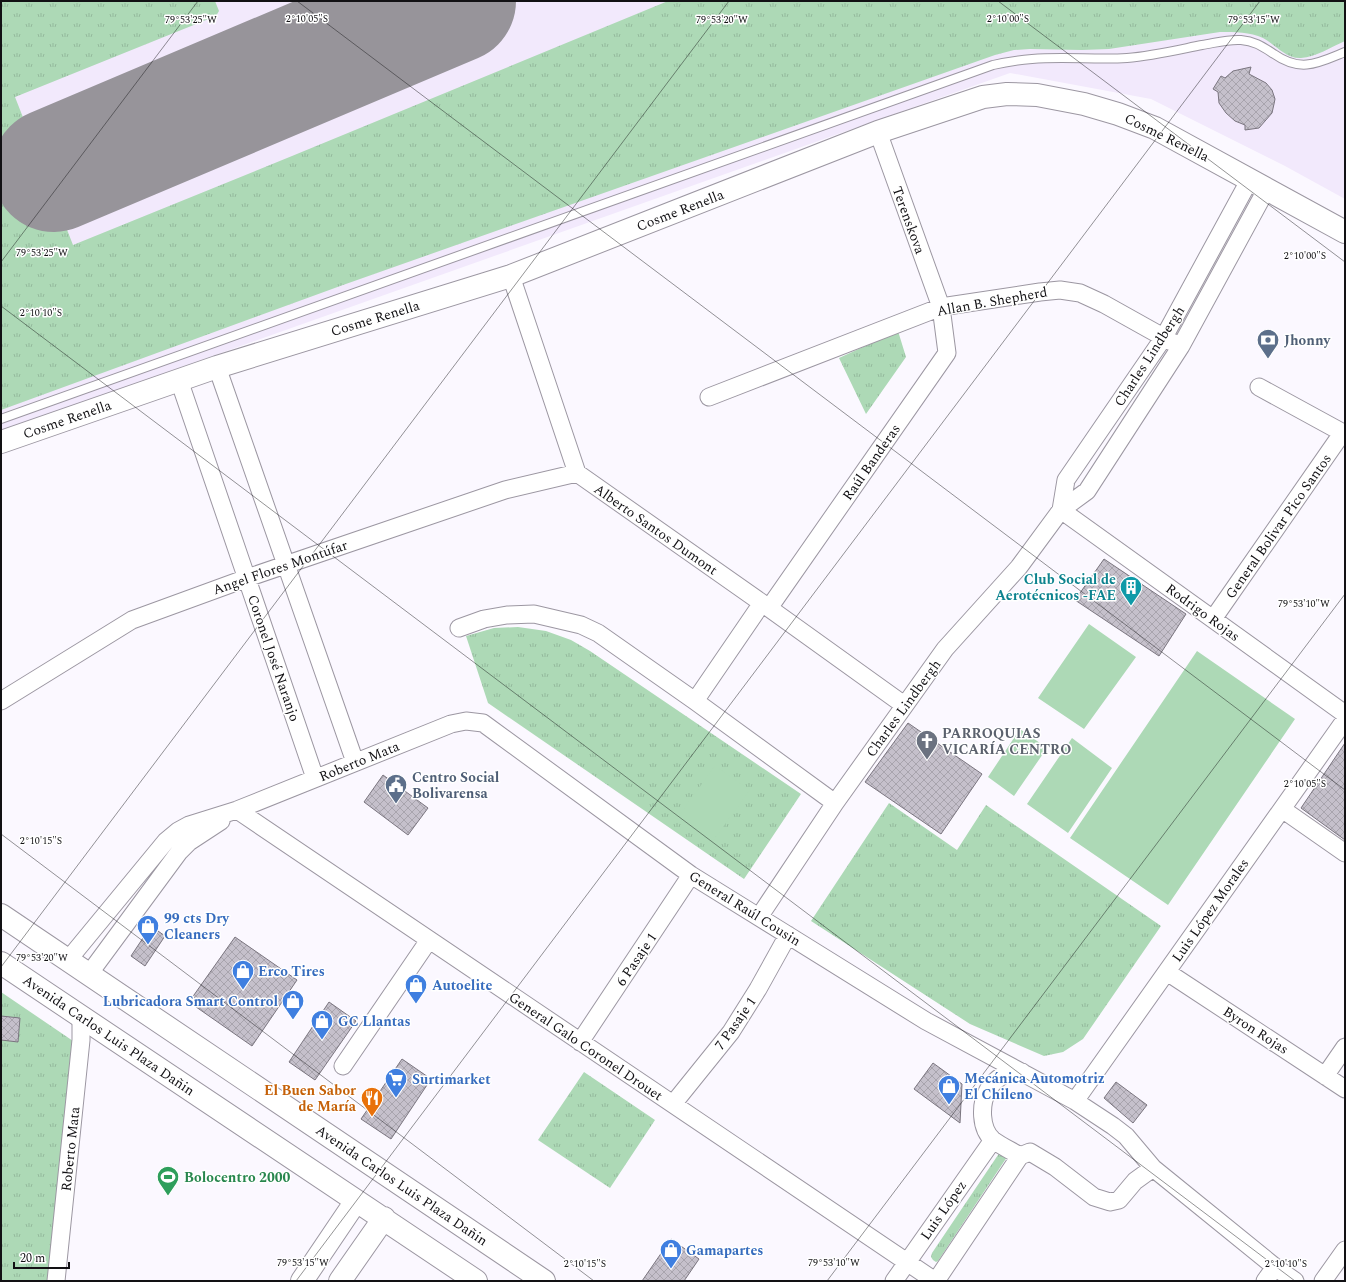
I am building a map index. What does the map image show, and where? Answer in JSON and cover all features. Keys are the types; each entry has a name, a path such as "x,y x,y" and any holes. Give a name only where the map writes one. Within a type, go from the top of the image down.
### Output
{"street":[{"name":"Cosme Renella","path":"1,442 217,367 511,276 878,132 983,97 1007,94 1037,95 1084,104 1118,114 1155,128 1345,232"},
{"name":"Terenskova","path":"878,132 941,308"},
{"name":"Charles Lindbergh","path":"1061,510 1066,480 1164,337 1258,184"},
{"name":"Charles Lindbergh","path":"759,917 835,803 945,649 1019,568 1061,510 1087,491 1181,346 1258,184"},
{"path":"511,276 577,473"},
{"name":"Allan B. Shepherd","path":"709,397 941,308 1040,292 1060,290 1080,293 1104,304 1181,346"},
{"name":"Raúl Banderas","path":"695,701 766,605 947,353 941,308"},
{"path":"217,367 355,762"},
{"name":"Coronel José Naranjo","path":"180,380 315,778"},
{"path":"1258,387 1344,433"},
{"name":"General Bolivar Pico Santos","path":"1213,619 1344,433"},
{"name":"Angel Flores Montúfar","path":"1,701 132,620 286,564 505,490 577,473"},
{"name":"Alberto Santos Dumont","path":"577,473 766,605 904,706"},
{"name":"Rodrigo Rojas","path":"1061,510 1345,714"},
{"path":"459,628 484,619 521,614 534,614 581,625 598,633 695,701 835,803"},
{"name":"Luis López Morales","path":"1075,1100 1345,720"},
{"name":"Roberto Mata","path":"68,960 166,841 178,831 190,825 237,810 451,724 466,721 483,723"},
{"name":"General Raúl Cousin","path":"483,723 691,875 926,1021 1075,1100 1126,1136 1153,1168 1275,1267 1295,1281"},
{"name":"Roberto Mata","path":"90,974 179,852 189,842 237,810"},
{"name":"General Galo Coronel Drouet","path":"237,810 935,1281"},
{"path":"1282,810 1345,853"},
{"name":"6 Pasaje 1","path":"580,1042 691,875"},
{"name":"Avenida Carlos Luis Plaza Dañin","path":"1,915 544,1281"},
{"name":"7 Pasaje 1","path":"673,1104 731,1032 758,989 788,935"},
{"path":"343,1066 429,940"},
{"name":"Avenida Carlos Luis Plaza Dañin","path":"1,963 384,1218 474,1280"},
{"name":"Byron Rojas","path":"1167,972 1345,1089"},
{"name":"Roberto Mata","path":"56,1281 81,1040 81,1017"},
{"path":"1325,1076 1345,1047"},
{"path":"1020,1156 993,1140 985,1129 983,1103 988,1089 997,1080 1007,1074 1022,1072"},
{"name":"Luis López","path":"894,1281 993,1140"},
{"path":"935,1281 1020,1156 1030,1152 1055,1167 1094,1197 1110,1202 1119,1200 1135,1181 1153,1168"},
{"path":"302,1281 356,1200"},
{"path":"340,1281 384,1218"},
{"path":"1323,1281 1345,1250"},
{"path":"1265,1281 1275,1267"}],"lane":[{"path":"1,419 993,65 1034,58 1128,58 1226,41 1241,40 1264,46 1286,62 1295,64 1305,65 1318,63 1345,52"}],"shaded area":[{"path":"1,1 1345,1 1345,199 1285,166 1151,99 1010,73 1,431"}],"green space":[{"path":"1,1 215,1 219,11 216,16 15,97 73,245 668,1 1345,1 1345,41 1318,54 1301,58 1296,58 1286,54 1268,41 1258,36 1226,32 1109,49 1030,49 1014,50 995,55 343,285 1,410"},
{"path":"898,331 906,357 866,414 839,358"},
{"path":"1089,624 1136,657 1084,729 1038,698"},
{"path":"518,627 546,631 571,640 590,651 801,794 744,879 488,703 466,636 494,628"},
{"path":"1197,651 1295,719 1168,905 1070,838"},
{"path":"1020,729 1047,748 1014,796 988,777"},
{"path":"1072,738 1112,768 1068,833 1027,804"},
{"path":"715,766 750,790 712,842 677,818"},
{"path":"889,803 957,850 986,805 1161,926 1083,1039 1063,1052 1044,1056 970,1024 811,921"},
{"path":"1,992 76,1043 55,1281 1,1281"},
{"path":"584,1072 655,1120 610,1188 538,1140"},
{"path":"1002,1149 1009,1154 936,1262 931,1257 932,1253"}],"building":[{"path":"1251,67 1249,74 1266,83 1272,90 1275,99 1272,113 1259,128 1245,130 1245,125 1235,121 1226,113 1219,103 1218,92 1213,89 1221,76 1225,78 1233,71"},
{"name":"Club Social de Aerotécnicos -FAE","path":"1104,559 1186,614 1159,656 1075,600"},
{"path":"908,723 982,774 941,834 865,782"},
{"path":"1345,743 1345,840 1301,808"},
{"name":"Centro Social Bolivarensa","path":"383,775 428,808 408,835 364,802"},
{"name":"99 cts Dry Cleaners","path":"151,926 165,936 145,966 131,956"},
{"name":"Erco Tires","path":"235,937 297,980 252,1046 189,1002"},
{"name":"GC Llantas","path":"329,1002 356,1021 315,1080 289,1062"},
{"path":"1,1016 20,1018 18,1042 1,1040"},
{"name":"Surtimarket","path":"402,1059 431,1079 391,1139 361,1119"},
{"name":"Mecánica Automotriz El Chileno","path":"933,1063 962,1084 960,1123 914,1089"},
{"path":"1116,1082 1147,1105 1133,1123 1104,1098"},
{"name":"Gamapartes","path":"671,1239 699,1259 684,1281 642,1281"}],"taxiway":[{"path":"323,1 335,8 359,15 393,17 427,12"}],"runway":[{"path":"54,170 454,1"}],"place":[{"name":"Jhonny","path":"1268,360"},
{"name":"Club Social de Aerotécnicos -FAE","path":"1131,606"},
{"name":"PARROQUIAS VICARÍA CENTRO","path":"927,760"},
{"name":"Centro Social Bolivarensa","path":"396,804"},
{"name":"99 cts Dry Cleaners","path":"148,946"},
{"name":"Erco Tires","path":"243,990"},
{"name":"Autoelite","path":"416,1004"},
{"name":"Lubricadora Smart Control","path":"293,1020"},
{"name":"GC Llantas","path":"322,1040"},
{"name":"Surtimarket","path":"396,1098"},
{"name":"Mecánica Automotriz El Chileno","path":"949,1106"},
{"name":"El Buen Sabor de María","path":"372,1118"},
{"name":"Bolocentro 2000","path":"168,1196"},
{"name":"Gamapartes","path":"671,1270"}]}
